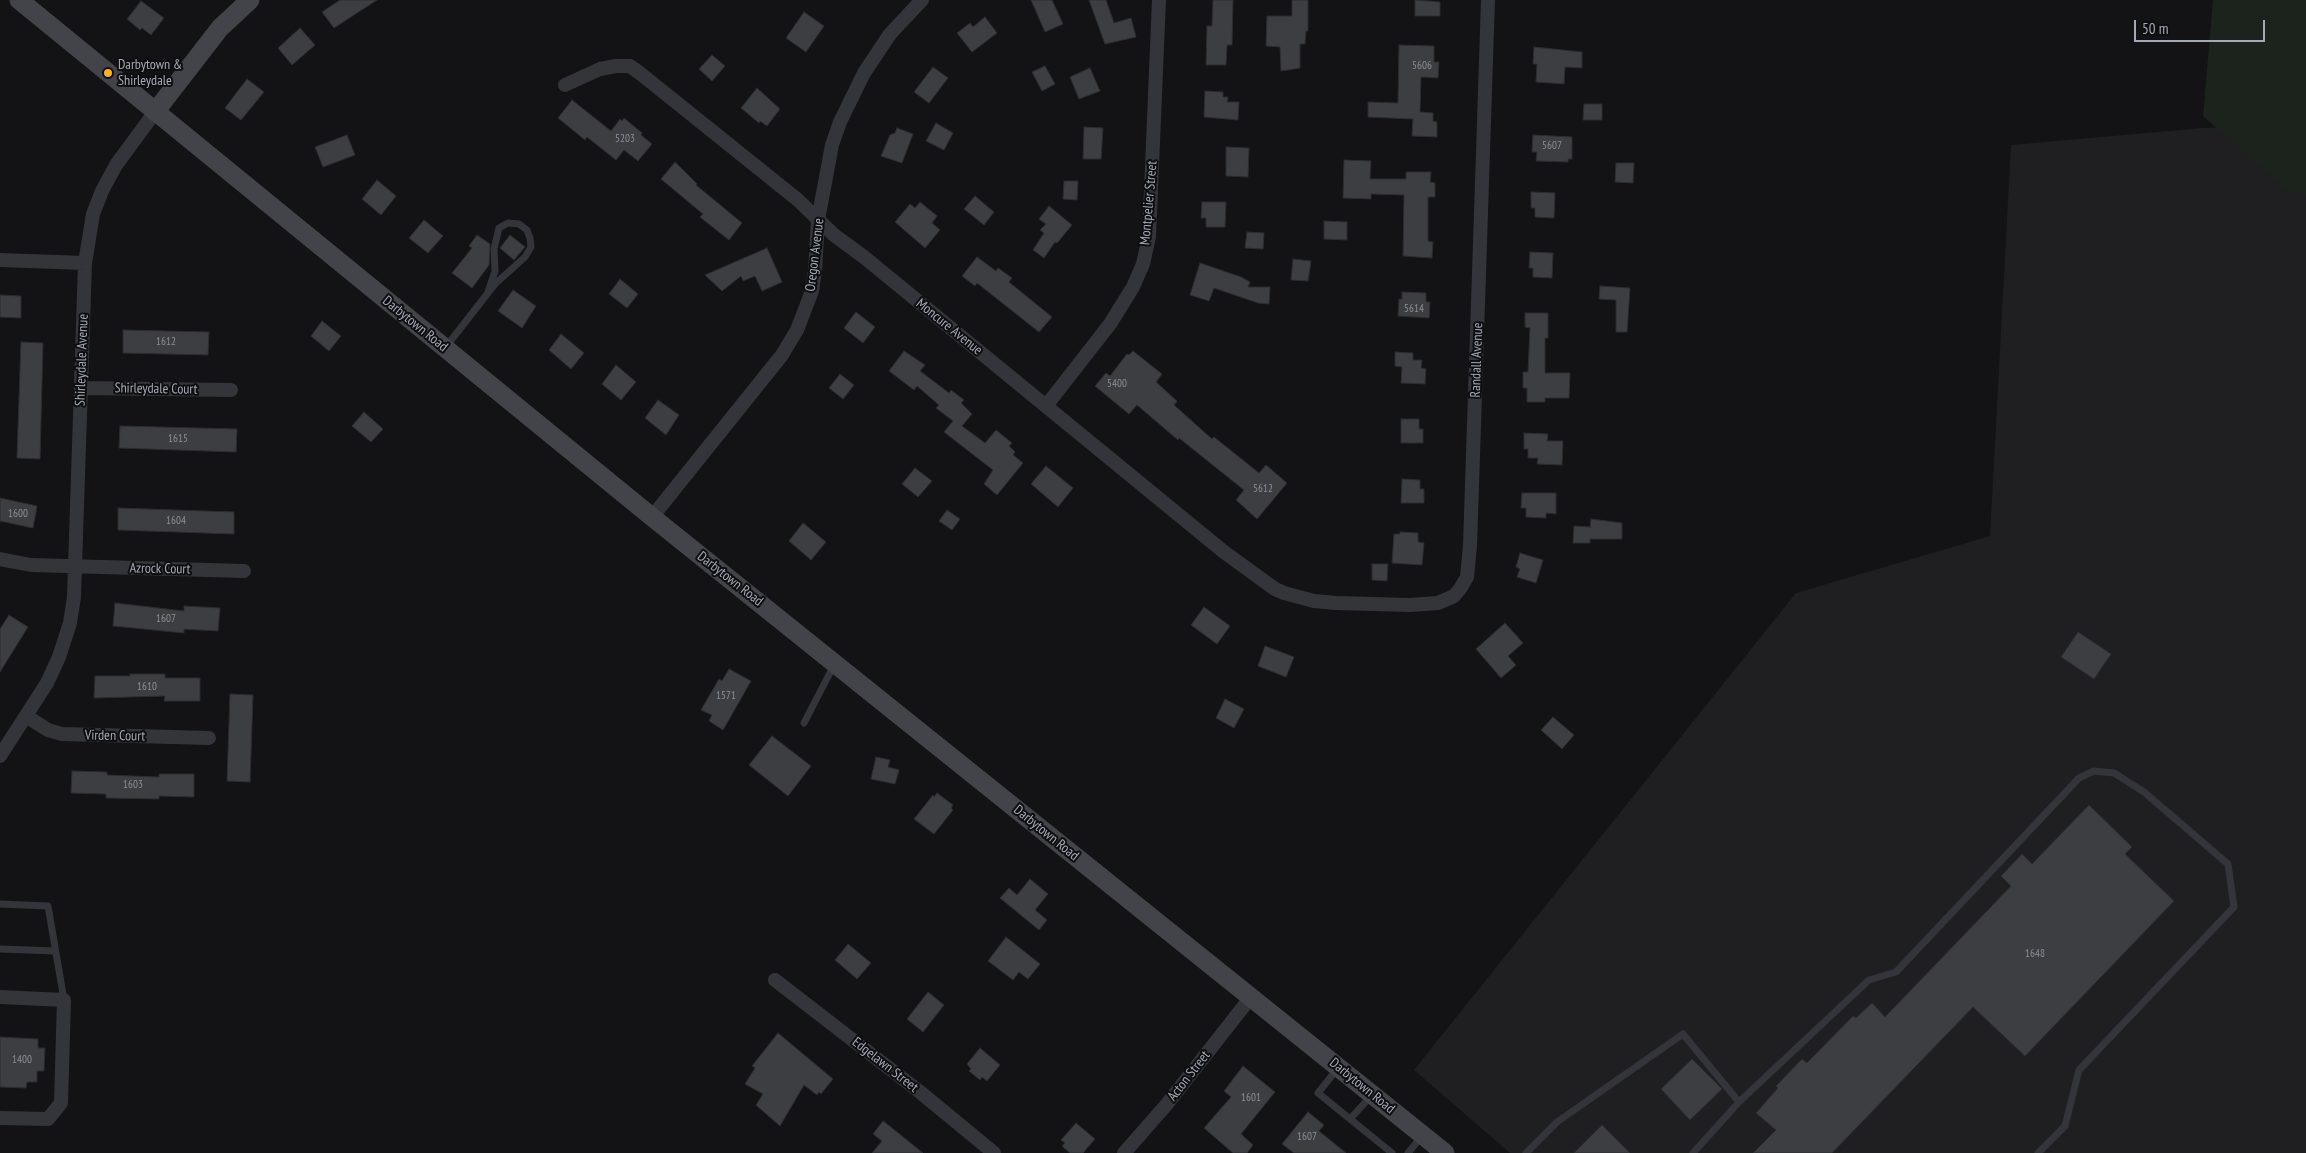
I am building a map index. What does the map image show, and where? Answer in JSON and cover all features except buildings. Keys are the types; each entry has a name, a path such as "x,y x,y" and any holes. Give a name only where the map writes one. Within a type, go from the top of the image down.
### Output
{"main road":[{"name":"Darbytown Road","path":"19,0 652,517 835,662 1444,1153"},
{"name":"Shirleydale Avenue","path":"155,112 220,28 250,0"}],"street":[{"name":"Oregon Avenue","path":"652,517 782,355 797,330 812,291 818,220 832,145 850,100 864,74 890,34 922,0"},
{"name":"Montpelier Street","path":"1046,406 1110,324 1133,288 1143,264 1149,237 1159,0"},
{"name":"Randall Avenue","path":"1336,603 1410,605 1438,603 1454,596 1467,577 1475,437 1488,0"},
{"name":"Moncure Avenue","path":"566,85 600,69 630,66 798,200 834,236 864,257 1224,552 1284,594 1336,603"},
{"name":"Shirleydale Avenue","path":"0,756 47,683 59,657 70,623 76,567 85,263 93,214 116,164 155,112"},
{"path":"0,260 85,263"},
{"name":"Shirleydale Court","path":"81,388 232,390"},
{"name":"Azrock Court","path":"0,559 31,565 244,571"},
{"name":"Virden Court","path":"26,716 48,730 62,734 209,738"},
{"name":"Edgelawn Street","path":"775,980 920,1092 994,1153"},
{"name":"Acton Street","path":"1124,1153 1167,1104 1251,997"},
{"path":"0,998 64,1000 61,1103 48,1119 0,1118"}],"lane":[{"path":"445,348 474,313 488,292 519,263 531,248 527,230 520,224 508,223 499,228 494,249 495,270 488,292"},
{"path":"804,723 835,662"},
{"path":"1693,1153 1739,1102 1868,980 1896,972 2079,778 2094,771 2114,773 2144,792 2228,864 2234,907 2080,1070 2065,1126 2038,1153"},
{"path":"0,904 48,906 64,1000"},
{"path":"0,949 55,952"},
{"path":"1526,1153 1557,1122 1683,1034 1739,1102"},
{"path":"1338,1067 1318,1093 1392,1153"},
{"path":"1350,1119 1372,1095"},
{"path":"1408,1153 1423,1136"}],"shaded area":[{"path":"2213,0 2306,0 2306,196 2285,189 2203,116"},
{"path":"2306,125 2306,1153 1510,1153 1414,1070 1796,593 1990,536 2011,145 2203,128"}],"place":[{"name":"Darbytown & Shirleydale","path":"108,73"}]}
